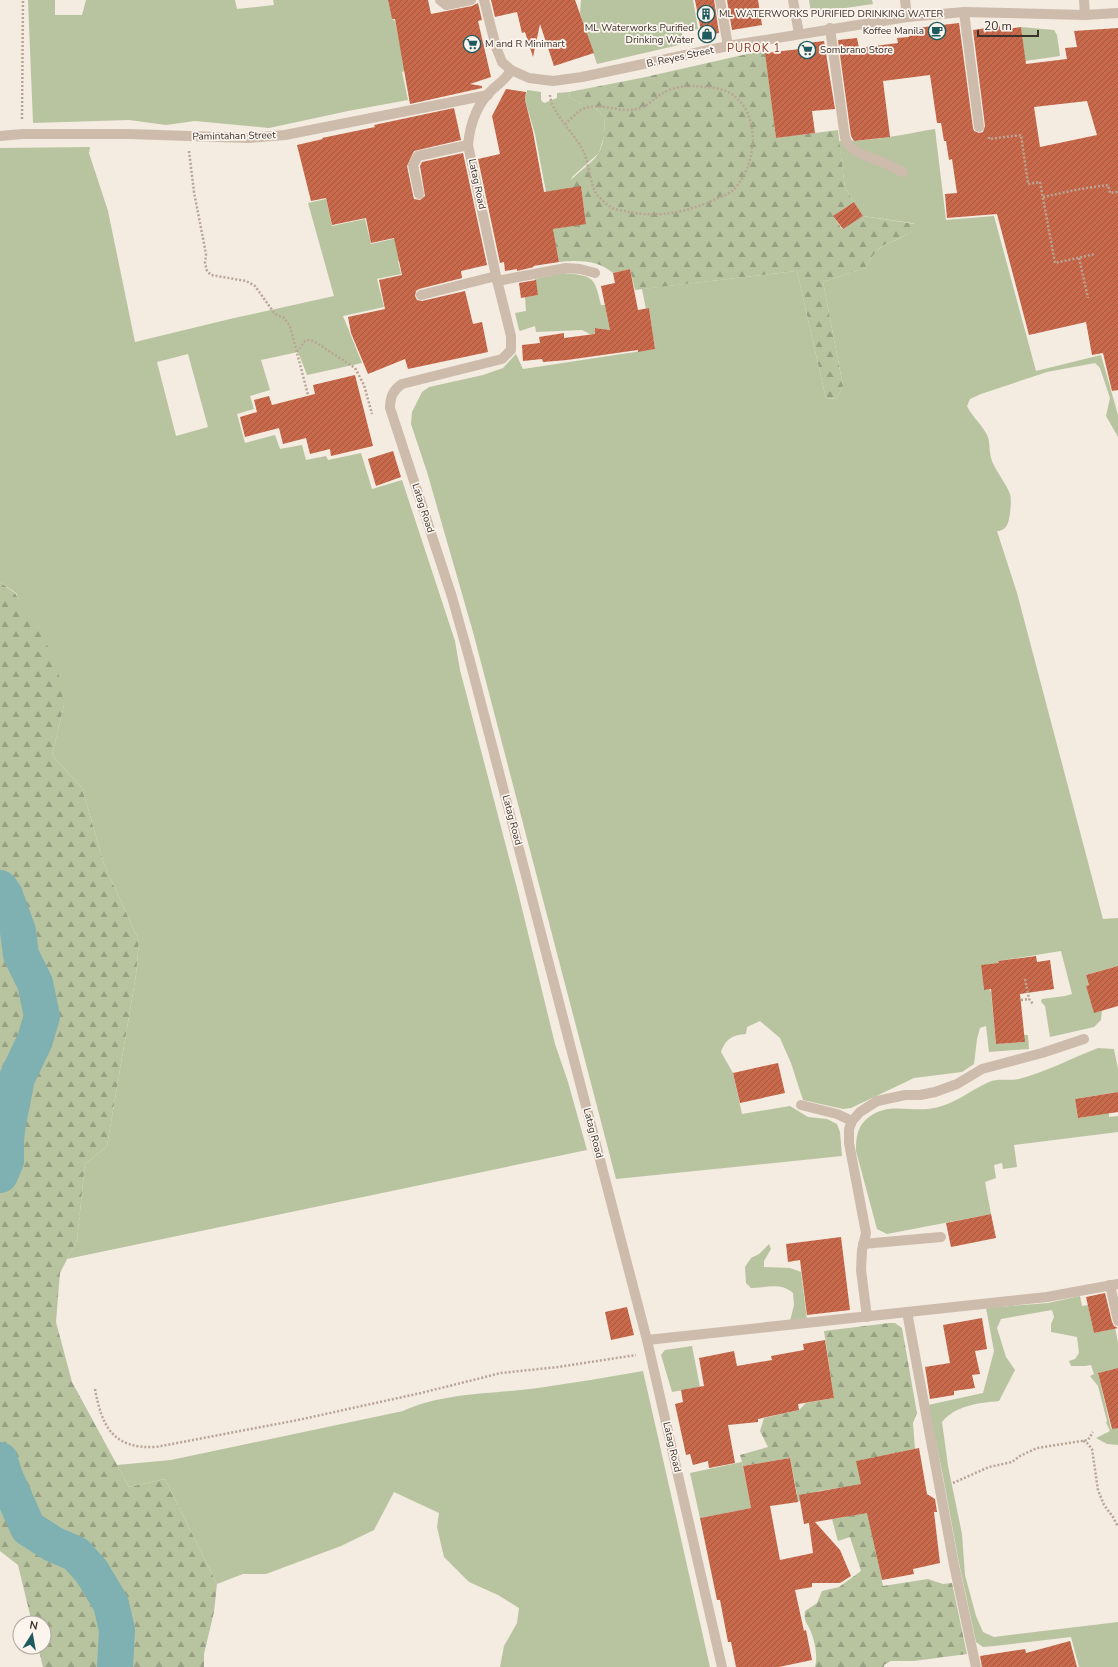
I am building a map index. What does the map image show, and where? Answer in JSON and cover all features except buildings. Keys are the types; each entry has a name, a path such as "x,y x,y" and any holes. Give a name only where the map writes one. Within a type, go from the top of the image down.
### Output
{"street":[{"path":"440,0 446,5 471,0"},
{"path":"484,0 500,57 511,70"},
{"path":"720,0 728,46"},
{"path":"793,0 799,34"},
{"path":"905,0 907,17"},
{"path":"1084,0 1085,15"},
{"path":"964,12 979,125"},
{"name":"B. Reyes Street","path":"511,70 530,78 553,81 589,76 728,46 830,28 907,17 964,12 1085,15 1118,13"},
{"path":"830,28 845,138 848,145 862,155 903,172"},
{"name":"Latag Road","path":"511,70 506,78 488,95 473,118 469,131 468,145 511,336 510,350 502,359 402,384 396,388 392,394 390,408 452,597 469,654 650,1352 722,1667"},
{"name":"Pamintahan Street","path":"0,136 22,134 129,134 249,138 285,135 488,95"},
{"path":"419,194 413,165 418,156 468,145"},
{"path":"421,295 497,278 566,268 580,269 595,273"},
{"path":"867,1317 861,1270 863,1244 866,1232 849,1143 849,1129 852,1121 864,1109 877,1101 905,1095 920,1095 935,1092 957,1084 982,1069 1042,1053 1084,1039"},
{"path":"801,1105 837,1114 852,1121"},
{"path":"863,1244 941,1237"},
{"path":"647,1340 1047,1297 1114,1285 1118,1321"},
{"path":"907,1312 954,1565 976,1667"}],"path":[{"path":"22,134 23,0"},
{"path":"553,81 550,93 551,101 565,124 584,153 596,194 611,208 638,214 659,215 703,205 731,192 746,174 752,151 752,124 744,106 730,93 711,87 687,86 663,92 651,103 639,109 620,110 605,106 591,107 580,111 565,124"},
{"path":"979,125 986,122 989,139 1021,135 1028,184 1040,182 1055,263 1095,254"},
{"path":"189,137 194,192 206,254 205,263 207,271 211,275 246,281 255,286 275,314 284,318 290,326 308,395"},
{"path":"1042,197 1108,185 1110,193 1118,192"},
{"path":"1079,258 1088,298"},
{"path":"297,353 305,341 310,340 341,357 355,368 364,385 372,414"},
{"path":"1025,979 1029,999 1033,1004"},
{"path":"1021,1000 1029,999"},
{"path":"95,1389 98,1406 109,1430 122,1442 141,1448 156,1447 298,1420 421,1393 501,1373 558,1367 650,1352"},
{"path":"940,1488 989,1467 1012,1462 1037,1448 1090,1439 1094,1432"},
{"path":"1082,1441 1088,1443 1092,1448 1098,1490 1104,1505 1118,1527"}],"green space":[{"path":"28,0 55,0 55,15 82,15 86,0 235,0 237,9 274,5 273,0 388,0 392,19 395,21 405,71 402,72 408,100 269,128 195,121 166,125 129,120 33,123"},
{"path":"581,0 693,0 698,29 682,32 683,44 597,64 580,13"},
{"path":"809,0 872,0 873,4 811,13"},
{"path":"1021,27 1054,30 1057,35 1060,56 1025,61"},
{"path":"765,50 776,138 838,130 845,188 854,202 833,216 842,229 863,216 915,224 915,228 903,237 881,247 874,254 865,268 823,282 843,386 837,398 826,399 797,271 635,290 630,269 613,273 594,263 573,261 559,262 553,229 586,223 581,187 567,188 567,185 598,154 603,141 605,117 590,104 582,104 570,98 569,92 641,78"},
{"path":"527,90 541,92 541,100 544,103 557,98 557,93 569,92 570,98 582,104 590,104 605,117 604,136 599,153 573,176 567,188 553,229 535,134 525,100"},
{"path":"935,129 946,220 994,216 1036,371 1101,355 1118,415 1118,437 1106,416 1110,398 1100,368 1095,363 1047,372 981,394 970,399 967,406 988,437 992,461 1011,497 1008,522 1004,529 997,531 1017,593 1103,919 1118,918 1118,966 1086,975 1089,985 1086,986 1094,1012 1102,1010 1101,1020 1094,1027 1050,1037 1045,1006 1041,1001 1042,999 1072,994 1061,951 998,961 999,966 981,965 984,990 989,989 991,992 996,1044 1024,1042 1024,1035 1028,1035 1029,1049 989,1052 986,1026 980,1028 974,1064 962,1072 914,1078 851,1108 843,1109 803,1100 791,1063 780,1038 760,1021 747,1027 746,1034 737,1035 730,1038 725,1043 721,1052 733,1073 742,1114 790,1106 808,1117 827,1119 837,1124 840,1132 842,1156 616,1179 473,632 427,472 411,424 412,412 422,392 429,387 483,375 503,368 516,354 523,369 655,349 649,308 646,309 642,289 797,271 826,399 837,398 843,386 823,282 865,268 873,255 884,245 903,237 915,227 915,224 911,223 863,216 845,188 839,141 875,139"},
{"path":"90,147 89,153 108,211 135,342 334,296 308,203 326,199 332,226 365,219 371,244 397,238 424,255 398,261 401,274 377,279 384,307 343,316 362,363 307,375 298,352 261,360 270,390 250,396 254,409 237,414 245,443 275,435 280,449 302,445 306,460 326,456 328,460 361,453 372,489 402,480 455,641 460,670 518,892 555,1044 568,1082 587,1150 67,1259 77,1240 85,1164 107,1146 136,975 139,941 104,864 82,788 52,755 64,705 16,593 0,582 0,148","holes":["188,354 208,427 176,436 157,362"]},
{"path":"563,273 581,275 591,279 596,288 601,305 605,305 610,330 596,328 594,336 582,330 536,332 535,326 520,331 519,330 515,313 526,311 525,297 538,295 535,279"},
{"path":"0,582 15,593 56,660 64,705 52,755 82,788 104,864 139,941 136,975 107,1146 85,1164 77,1240 60,1273 56,1322 72,1382 129,1487 165,1479 217,1584 214,1612 204,1654 204,1667 43,1667 40,1655 52,1655 52,1615 30,1615 18,1565 0,1551"},
{"path":"1098,1048 1114,1049 1118,1069 1118,1098 1117,1092 1075,1099 1078,1118 1109,1113 1109,1117 1118,1116 1118,1132 1014,1145 1017,1167 1003,1169 1002,1163 994,1165 996,1178 985,1182 991,1214 887,1234 877,1229 856,1151 858,1132 865,1120 883,1110 898,1108 928,1109 945,1105 992,1081 1015,1080 1029,1076"},
{"path":"769,1244 771,1249 764,1261 764,1267 790,1268 801,1272 807,1319 790,1321 794,1305 793,1293 788,1290 773,1286 751,1288 746,1283 745,1267 751,1258 759,1254"},
{"path":"1080,1296 1082,1306 1088,1305 1094,1333 1115,1328 1118,1342 1118,1368 1098,1373 1111,1429 1118,1427 1118,1445 1107,1444 1096,1438 1110,1431 1106,1422 1098,1386 1090,1376 1094,1374 1091,1365 1071,1366 1069,1361 1075,1359 1079,1353 1077,1337 1051,1332 1051,1324 1054,1317 1052,1310 1001,1319 997,1328 1006,1357 1015,1370 999,1401 976,1404 961,1408 948,1416 942,1422 948,1466 962,1534 965,1575 976,1616 983,1632 994,1637 1118,1622 1118,1667 1079,1667 1071,1637 983,1647 976,1642 928,1405 983,1393 994,1351 986,1308 1048,1303"},
{"path":"895,1323 902,1328 917,1413 913,1423 915,1449 857,1461 883,1586 928,1579 943,1584 952,1583 967,1654 914,1661 891,1661 884,1665 884,1667 815,1667 815,1645 805,1620 805,1611 817,1603 822,1591 839,1587 861,1571 850,1537 838,1541 832,1519 845,1517 839,1488 818,1491 800,1501 788,1503 797,1494 790,1458 743,1466 740,1455 768,1447 760,1431 764,1418 799,1410 806,1403 834,1398 824,1331"},
{"path":"692,1346 700,1387 672,1392 661,1355 665,1350"},
{"path":"643,1371 710,1667 500,1667 504,1646 517,1623 519,1608 498,1595 469,1582 444,1557 437,1527 439,1513 394,1492 374,1530 341,1546 266,1574 243,1574 217,1584 165,1479 129,1487 117,1465 171,1460 403,1411 435,1400 538,1388"},
{"path":"742,1462 751,1508 700,1518 690,1473"}],"waterway":[{"path":"0,888 5,895 18,931 21,955 35,983 42,1016 35,1040 17,1078 8,1123 6,1161 0,1175"},
{"path":"0,1460 4,1474 28,1528 53,1544 76,1554 92,1572 111,1604 117,1630 115,1667"}],"place":[{"name":"ML WATERWORKS PURIFIED DRINKING WATER","path":"706,14"},
{"name":"Koffee Manila","path":"937,31"},
{"name":"ML Waterworks Purified Drinking Water","path":"707,34"},
{"name":"M and R Minimart","path":"472,44"},
{"name":"Sombrano Store","path":"807,50"}],"district":[{"name":"PUROK 1","path":"754,48"}]}
